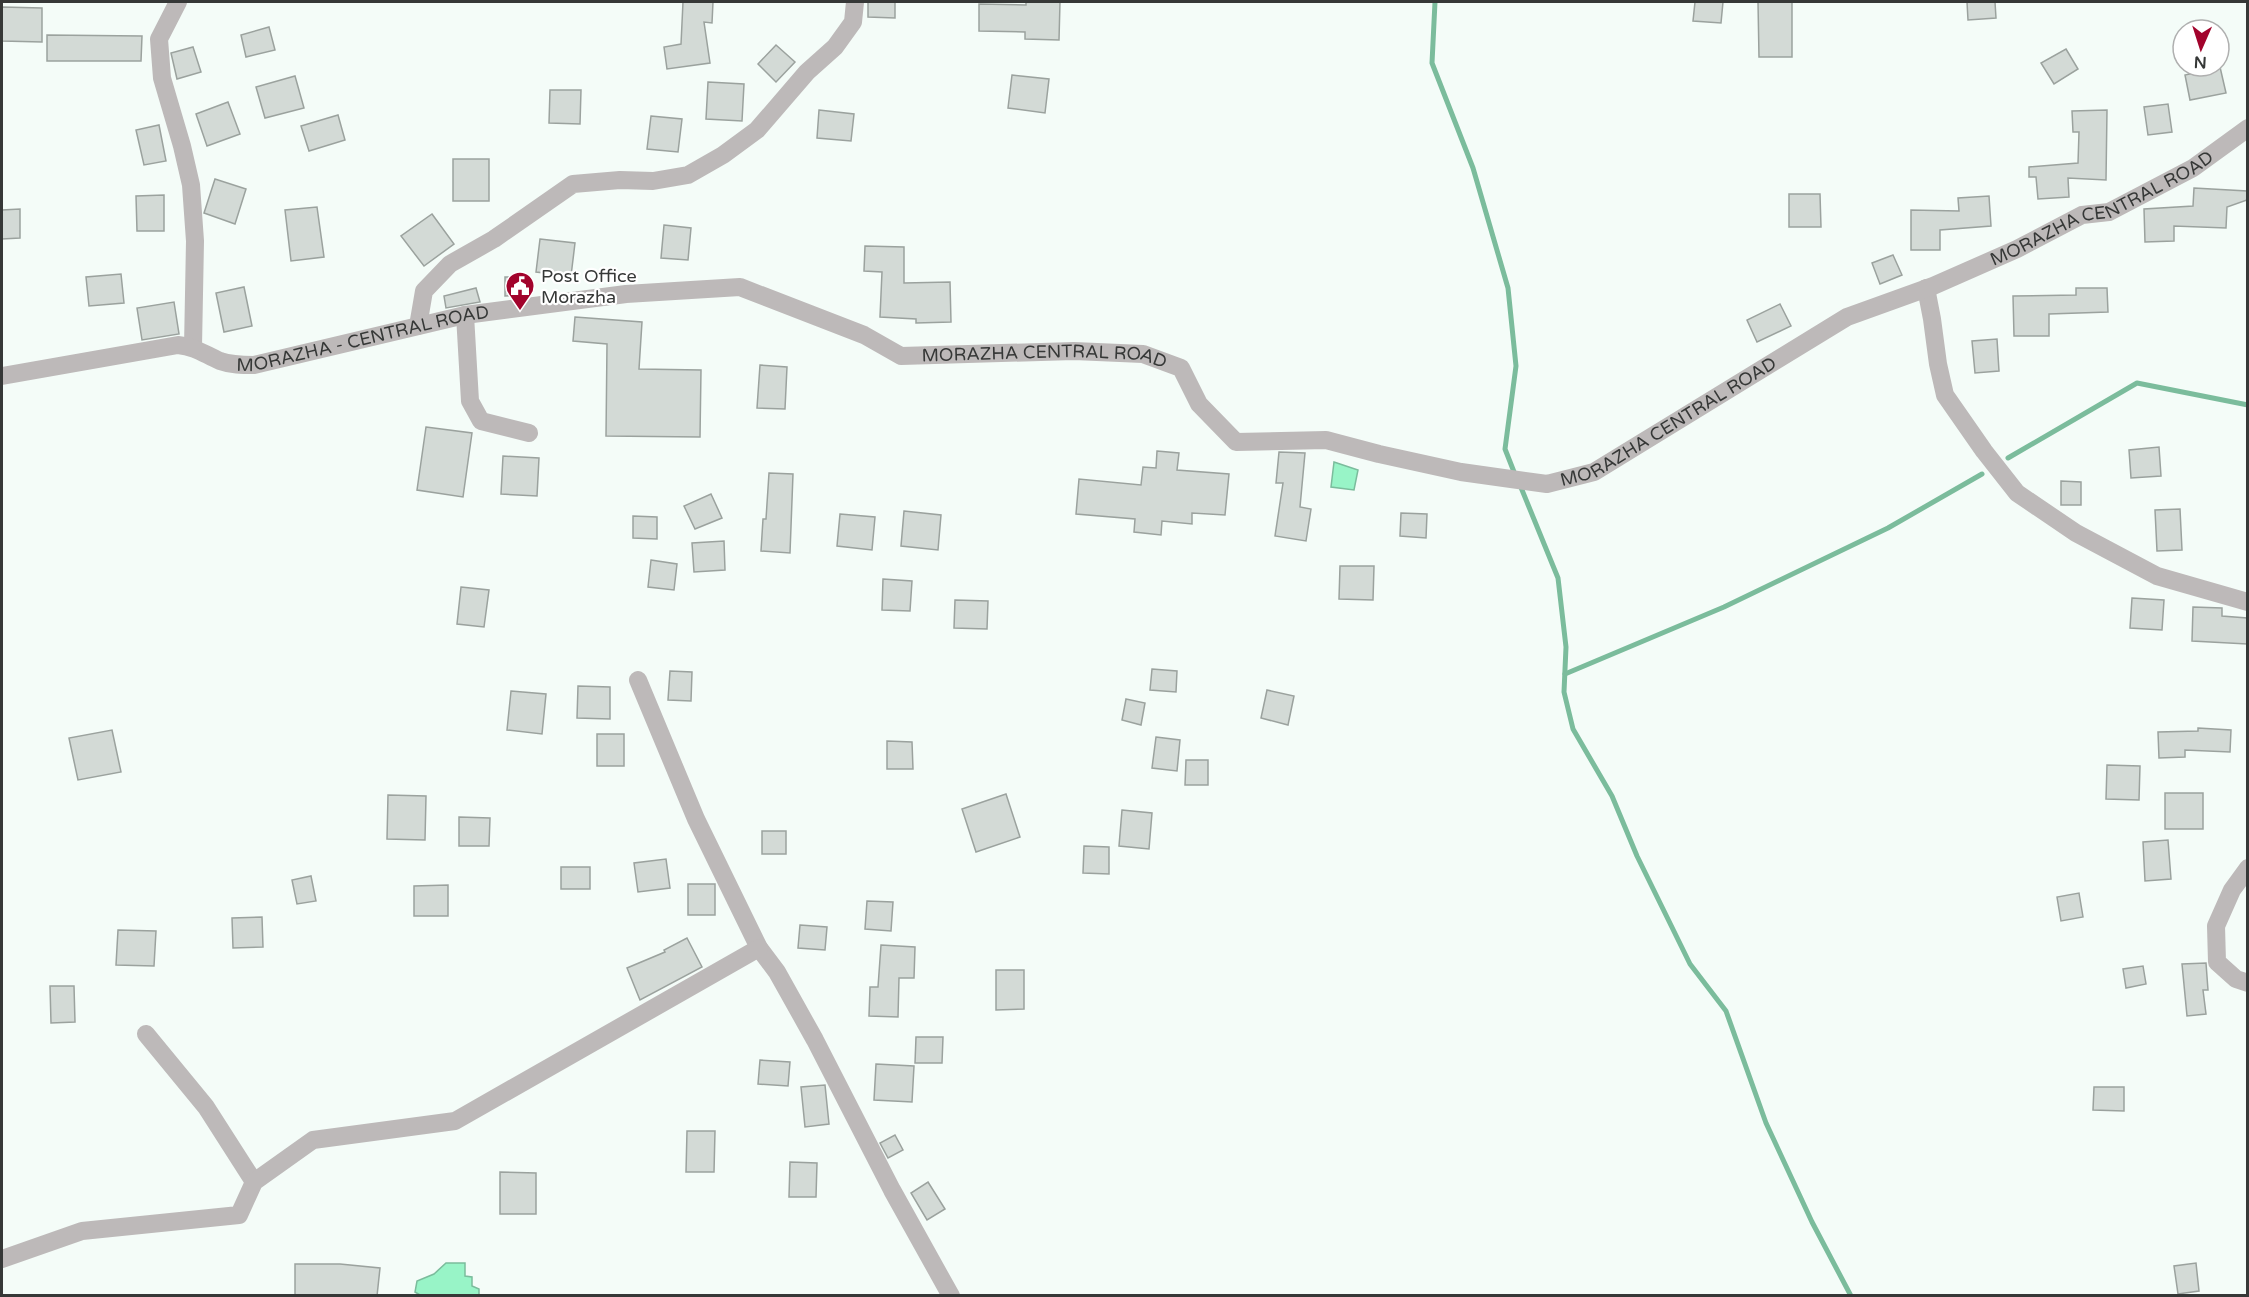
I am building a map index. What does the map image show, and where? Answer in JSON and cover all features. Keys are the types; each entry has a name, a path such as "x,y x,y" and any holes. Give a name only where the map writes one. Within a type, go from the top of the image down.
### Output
{"street":[{"path":"178,2 159,39 162,78 183,146 191,184 195,241 194,347"},
{"path":"418,326 424,291 450,264 494,239 573,184 621,180 653,181 688,175 723,155 757,130 807,72 835,47 853,22 855,2"},
{"name":"MORAZHA CENTRAL ROAD","path":"864,335 901,356 1074,351 1143,354 1181,368 1199,404 1236,442 1326,440 1461,472 1547,484 1594,472 1847,317 1926,288 2017,249 2082,214 2109,212 2193,168 2247,128"},
{"name":"MORAZHA - CENTRAL ROAD","path":"2,376 178,345 194,347 222,362 254,365 465,315 626,294 740,287 864,335"},
{"path":"1926,288 1945,396 2017,493 2076,533 2157,576 2247,603"},
{"path":"465,315 471,401 481,421 529,433"},
{"path":"638,680 696,819 759,948 777,972 810,1031 892,1190 951,1296"},
{"path":"2247,868 2232,890 2216,926 2217,962 2236,979 2247,983"},
{"path":"2,1259 82,1231 239,1215 254,1182 313,1140 456,1121 759,948"},
{"path":"146,1034 206,1107 254,1182"}],"shaded area":[{"path":"1334,462 1358,470 1354,490 1331,487"},
{"path":"446,1263 465,1263 465,1276 472,1277 472,1286 479,1289 479,1295 420,1295 415,1292 417,1281 434,1274"}],"building":[{"path":"683,2 713,2 712,23 704,22 710,63 667,69 664,47 681,44"},
{"path":"868,2 895,2 895,18 868,17"},
{"path":"1026,2 1060,2 1059,40 1025,39 1025,32 979,31 979,4 1026,5"},
{"path":"1695,2 1723,2 1721,23 1693,21"},
{"path":"1758,2 1792,2 1792,57 1759,57"},
{"path":"1967,2 1995,2 1996,18 1968,20"},
{"path":"2,7 42,8 42,42 2,41"},
{"path":"269,27 275,50 246,57 241,35"},
{"path":"47,35 142,36 141,61 47,61"},
{"path":"776,45 795,62 776,82 758,64"},
{"path":"193,47 201,72 177,79 171,53"},
{"path":"2066,49 2078,69 2054,84 2041,63"},
{"path":"1012,75 1049,79 1045,113 1008,108"},
{"path":"295,76 304,108 265,118 256,87"},
{"path":"2186,78 2223,78 2226,93 2190,100"},
{"path":"708,82 744,84 742,121 706,119"},
{"path":"550,90 581,90 580,124 549,123"},
{"path":"228,102 240,134 207,146 196,114"},
{"path":"2168,104 2172,132 2148,135 2144,107"},
{"path":"819,110 854,114 851,141 817,138"},
{"path":"2107,110 2106,180 2068,178 2069,197 2038,199 2036,177 2029,177 2029,167 2078,163 2079,132 2073,132 2072,111"},
{"path":"338,115 345,140 309,151 301,126"},
{"path":"651,116 682,119 678,152 647,149"},
{"path":"159,125 166,161 144,165 136,130"},
{"path":"453,159 489,159 489,201 453,201"},
{"path":"215,179 246,189 235,224 204,213"},
{"path":"2194,188 2247,191 2247,200 2227,207 2226,228 2174,226 2174,241 2145,242 2144,209 2193,206"},
{"path":"1789,194 1820,194 1821,227 1789,227"},
{"path":"164,195 164,231 137,231 136,196"},
{"path":"1989,196 1991,226 1940,230 1940,250 1911,250 1911,210 1959,211 1958,198"},
{"path":"317,207 324,257 291,261 285,210"},
{"path":"20,209 20,238 2,239 2,210"},
{"path":"432,214 454,244 424,266 401,236"},
{"path":"664,225 691,228 688,260 661,258"},
{"path":"540,239 575,243 571,276 536,272"},
{"path":"865,246 904,247 904,283 950,282 951,322 916,323 916,319 880,317 882,272 864,271"},
{"path":"1893,255 1902,275 1880,284 1872,263"},
{"path":"121,274 124,303 89,306 86,277"},
{"path":"505,277 528,277 528,295 505,296"},
{"path":"244,287 252,326 224,332 216,293"},
{"path":"476,288 480,302 446,308 444,296"},
{"path":"2076,288 2107,288 2108,312 2049,314 2049,336 2014,336 2013,296 2076,295"},
{"path":"174,302 179,334 142,340 137,308"},
{"path":"1780,304 1791,326 1757,342 1747,320"},
{"path":"575,317 642,322 639,369 701,370 700,437 606,436 607,344 573,341"},
{"path":"1997,339 1999,371 1975,373 1972,341"},
{"path":"760,365 787,367 785,409 757,408"},
{"path":"426,427 472,433 463,497 417,490"},
{"path":"2159,447 2161,476 2131,478 2129,450"},
{"path":"1157,451 1179,453 1177,470 1229,474 1225,515 1192,513 1192,524 1162,521 1161,535 1134,532 1135,519 1076,514 1079,479 1141,485 1143,467 1156,468"},
{"path":"1279,452 1305,453 1300,507 1311,509 1306,541 1275,536 1283,483 1276,483"},
{"path":"503,456 539,458 537,496 501,494"},
{"path":"769,473 793,474 790,553 761,551"},
{"path":"2061,481 2081,482 2081,505 2061,505"},
{"path":"711,494 722,518 695,529 684,506"},
{"path":"2180,509 2182,550 2157,551 2155,510"},
{"path":"904,511 941,515 938,550 901,546"},
{"path":"1401,513 1427,514 1426,538 1400,536"},
{"path":"840,514 875,517 872,550 837,546"},
{"path":"633,516 657,517 657,539 633,538"},
{"path":"724,541 725,570 694,572 692,543"},
{"path":"651,560 677,564 674,590 648,587"},
{"path":"1340,566 1374,566 1373,600 1339,599"},
{"path":"883,579 912,581 910,611 882,610"},
{"path":"461,587 489,590 484,627 457,624"},
{"path":"2132,598 2164,600 2162,630 2130,628"},
{"path":"955,600 988,601 987,629 954,628"},
{"path":"2193,607 2222,608 2222,616 2247,618 2247,644 2192,641"},
{"path":"1152,669 1177,671 1176,692 1150,690"},
{"path":"670,671 692,672 691,701 668,700"},
{"path":"578,686 610,687 610,719 577,718"},
{"path":"1267,690 1294,696 1288,725 1261,718"},
{"path":"511,691 546,694 542,734 507,730"},
{"path":"1126,699 1145,703 1141,725 1122,720"},
{"path":"2198,728 2231,730 2230,752 2185,750 2185,757 2159,758 2158,732 2198,731"},
{"path":"112,730 121,772 78,780 69,738"},
{"path":"597,734 624,734 624,766 597,766"},
{"path":"1156,737 1180,740 1177,771 1152,768"},
{"path":"887,741 912,742 913,769 887,769"},
{"path":"1186,760 1208,760 1208,785 1185,785"},
{"path":"2107,765 2140,766 2139,800 2106,799"},
{"path":"2165,793 2203,793 2203,829 2165,829"},
{"path":"1006,794 1020,837 976,852 962,809"},
{"path":"388,795 426,796 425,840 387,839"},
{"path":"1122,810 1152,813 1149,849 1119,846"},
{"path":"459,817 490,818 489,846 459,846"},
{"path":"762,831 786,831 786,854 762,854"},
{"path":"2168,840 2171,879 2145,881 2143,842"},
{"path":"1084,846 1109,847 1109,874 1083,873"},
{"path":"666,859 670,888 638,892 634,863"},
{"path":"561,867 590,867 590,889 561,889"},
{"path":"311,876 316,901 297,904 292,880"},
{"path":"688,884 715,884 715,915 688,915"},
{"path":"448,885 448,916 414,916 414,886"},
{"path":"2079,893 2083,917 2061,921 2057,897"},
{"path":"867,901 893,902 891,931 865,929"},
{"path":"262,917 263,947 233,948 232,918"},
{"path":"800,925 827,927 825,950 798,948"},
{"path":"118,930 156,931 154,966 116,965"},
{"path":"687,938 702,967 640,1000 627,968 665,952 664,950"},
{"path":"881,945 915,947 914,978 899,978 898,1017 869,1016 870,987 878,987"},
{"path":"2206,963 2208,990 2203,990 2206,1014 2187,1016 2182,964"},
{"path":"2143,966 2146,984 2126,988 2123,969"},
{"path":"996,970 1024,970 1024,1009 996,1010"},
{"path":"50,986 74,986 75,1022 51,1023"},
{"path":"916,1037 943,1037 942,1063 915,1063"},
{"path":"760,1060 790,1062 788,1086 758,1084"},
{"path":"876,1064 914,1066 912,1102 874,1100"},
{"path":"825,1085 829,1124 805,1127 801,1087"},
{"path":"2094,1087 2124,1087 2124,1111 2093,1110"},
{"path":"687,1131 715,1131 714,1172 686,1172"},
{"path":"895,1135 903,1150 888,1158 880,1143"},
{"path":"790,1162 817,1163 816,1197 789,1197"},
{"path":"500,1172 536,1173 536,1214 500,1214"},
{"path":"928,1182 945,1209 927,1220 911,1193"},
{"path":"2196,1263 2199,1291 2178,1294 2174,1266"},
{"path":"295,1264 340,1264 380,1268 377,1296 295,1296"}],"waterway":[{"path":"1435,2 1432,63 1473,168 1508,288 1516,366 1505,449 1516,477"},
{"path":"2008,458 2137,383 2248,405"},
{"path":"1565,674 1724,607 1888,528 1982,474"},
{"path":"1520,485 1558,578 1566,647 1564,692 1573,729 1612,796 1637,856 1690,964 1726,1011 1766,1123 1812,1222 1851,1296"}],"place":[{"name":"Post Office Morazha","path":"520,312"}]}
